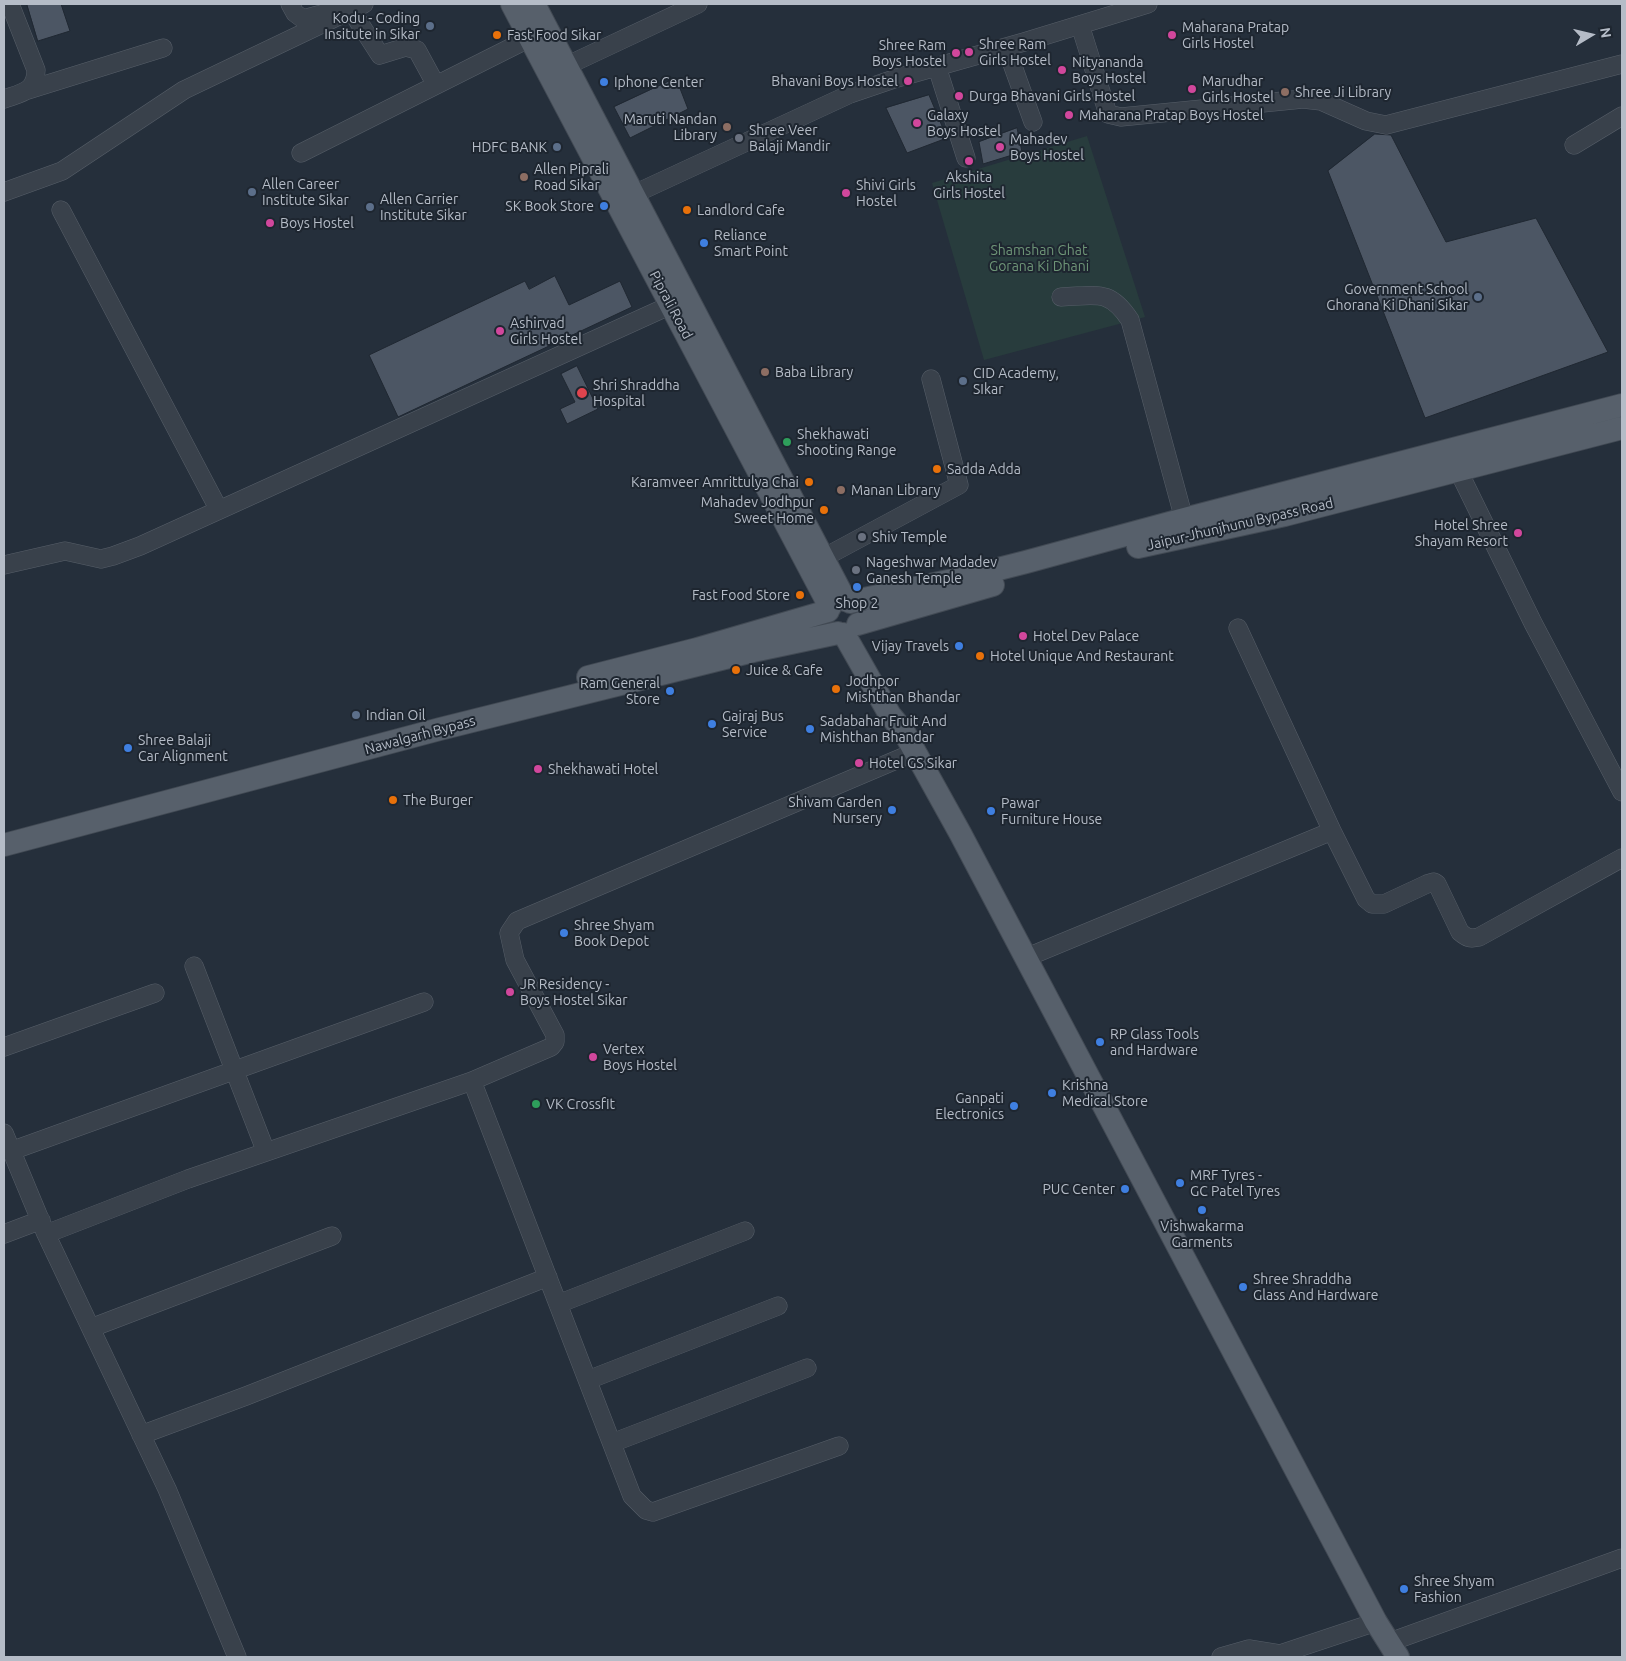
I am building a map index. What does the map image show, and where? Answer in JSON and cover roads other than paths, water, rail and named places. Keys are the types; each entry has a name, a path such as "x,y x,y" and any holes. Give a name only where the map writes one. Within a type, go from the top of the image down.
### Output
{"main road":[{"name":"Piprali Road","path":"512,4 671,305 838,605"},
{"path":"534,4 823,558 838,605"},
{"path":"1028,568 1184,519 1622,405"},
{"name":"Jaipur-Jhunjhunu Bypass Road","path":"849,630 1028,568 1285,515 1622,428"},
{"name":"Nawalgarh Bypass","path":"4,845 440,729 698,657 838,605 967,577 1028,568"},
{"path":"838,605 826,620 830,628 849,630"},
{"path":"838,605 858,609 860,617 849,630"},
{"path":"849,630 890,715 904,732 960,833 1376,1622 1394,1650"},
{"name":"Nawalgarh Bypass","path":"4,829 698,657 753,651 849,630"}],"street":[{"path":"290,4 295,13 303,19 337,10 358,7"},
{"path":"566,66 698,4"},
{"path":"632,195 850,94 1148,4"},
{"path":"10,5 36,70 34,84 29,90 25,91"},
{"path":"358,7 376,52 380,55 406,47 417,50 436,85"},
{"path":"4,192 62,171 184,90 358,7"},
{"path":"1080,25 1108,114 1122,117 1303,99 1321,101 1366,121 1386,125 1622,64"},
{"path":"301,153 530,38"},
{"path":"1006,47 1033,122"},
{"path":"4,99 163,48"},
{"path":"937,67 966,158"},
{"path":"1574,145 1622,116"},
{"path":"61,210 219,510"},
{"path":"1061,297 1106,296 1121,306 1130,320 1184,519"},
{"path":"4,564 65,551 101,559 140,546 671,305"},
{"path":"823,558 959,485 931,379"},
{"path":"1458,470 1533,623 1622,792"},
{"path":"1238,628 1332,831 1366,899 1372,904 1384,904 1434,882 1437,884 1460,932 1466,937 1479,937 1622,858"},
{"path":"4,1234 43,1227 266,1152 472,1081 551,1047 555,1042 555,1035 515,960 509,933 517,921 915,752"},
{"path":"1025,958 1332,831"},
{"path":"194,966 266,1152"},
{"path":"4,1047 155,993"},
{"path":"11,1150 424,1002"},
{"path":"472,1081 632,1496 646,1510 653,1512 838,1446"},
{"path":"4,1133 43,1227 167,1490 237,1657"},
{"path":"558,1304 745,1231"},
{"path":"91,1328 332,1236"},
{"path":"141,1435 246,1396 548,1277"},
{"path":"588,1380 778,1306"},
{"path":"612,1443 807,1368"},
{"path":"1394,1650 1622,1558"},
{"path":"1221,1657 1249,1649 1280,1654 1376,1622"}],"place":[{"name":"Kodu - Coding Insitute in Sikar","path":"430,26"},
{"name":"Fast Food Sikar","path":"497,35"},
{"name":"Maharana Pratap Girls Hostel","path":"1172,35"},
{"name":"Shree Ram Girls Hostel","path":"969,52"},
{"name":"Shree Ram Boys Hostel","path":"956,53"},
{"name":"Nityananda Boys Hostel","path":"1062,70"},
{"name":"Bhavani Boys Hostel","path":"908,81"},
{"name":"Iphone Center","path":"604,82"},
{"name":"Marudhar Girls Hostel","path":"1192,89"},
{"name":"Shree Ji Library","path":"1285,92"},
{"name":"Durga Bhavani Girls Hostel","path":"959,96"},
{"name":"Maharana Pratap Boys Hostel","path":"1069,115"},
{"name":"Galaxy Boys Hostel","path":"917,123"},
{"name":"Maruti Nandan Library","path":"727,127"},
{"name":"Shree Veer Balaji Mandir","path":"739,138"},
{"name":"HDFC BANK","path":"557,147"},
{"name":"Mahadev Boys Hostel","path":"1000,147"},
{"name":"Akshita Girls Hostel","path":"969,161"},
{"name":"Allen Piprali Road Sikar","path":"524,177"},
{"name":"Allen Career Institute Sikar","path":"252,192"},
{"name":"Shivi Girls Hostel","path":"846,193"},
{"name":"SK Book Store","path":"604,206"},
{"name":"Allen Carrier Institute Sikar","path":"370,207"},
{"name":"Landlord Cafe","path":"687,210"},
{"name":"Boys Hostel","path":"270,223"},
{"name":"Reliance Smart Point","path":"704,243"},
{"name":"Government School Ghorana Ki Dhani Sikar","path":"1478,297"},
{"name":"Ashirvad Girls Hostel","path":"500,331"},
{"name":"Baba Library","path":"765,372"},
{"name":"CID Academy, SIkar","path":"963,381"},
{"name":"Shri Shraddha Hospital","path":"582,393"},
{"name":"Shekhawati Shooting Range","path":"787,442"},
{"name":"Sadda Adda","path":"937,469"},
{"name":"Karamveer Amrittulya Chai","path":"809,482"},
{"name":"Manan Library","path":"841,490"},
{"name":"Mahadev Jodhpur Sweet Home","path":"824,510"},
{"name":"Hotel Shree Shayam Resort","path":"1518,533"},
{"name":"Shiv Temple","path":"862,537"},
{"name":"Nageshwar Madadev Ganesh Temple","path":"856,570"},
{"name":"Shop 2","path":"857,587"},
{"name":"Fast Food Store","path":"800,595"},
{"name":"Hotel Dev Palace","path":"1023,636"},
{"name":"Vijay Travels","path":"959,646"},
{"name":"Hotel Unique And Restaurant","path":"980,656"},
{"name":"Juice & Cafe","path":"736,670"},
{"name":"Jodhpor Mishthan Bhandar","path":"836,689"},
{"name":"Ram General Store","path":"670,691"},
{"name":"Indian Oil","path":"356,715"},
{"name":"Gajraj Bus Service","path":"712,724"},
{"name":"Sadabahar Fruit And Mishthan Bhandar","path":"810,729"},
{"name":"Shree Balaji Car Alignment","path":"128,748"},
{"name":"Hotel GS Sikar","path":"859,763"},
{"name":"Shekhawati Hotel","path":"538,769"},
{"name":"The Burger","path":"393,800"},
{"name":"Shivam Garden Nursery","path":"892,810"},
{"name":"Pawar Furniture House","path":"991,811"},
{"name":"Shree Shyam Book Depot","path":"564,933"},
{"name":"JR Residency - Boys Hostel Sikar","path":"510,992"},
{"name":"RP Glass Tools and Hardware","path":"1100,1042"},
{"name":"Vertex Boys Hostel","path":"593,1057"},
{"name":"Krishna Medical Store","path":"1052,1093"},
{"name":"VK Crossfit","path":"536,1104"},
{"name":"Ganpati Electronics","path":"1014,1106"},
{"name":"MRF Tyres - GC Patel Tyres","path":"1180,1183"},
{"name":"PUC Center","path":"1125,1189"},
{"name":"Vishwakarma Garments","path":"1202,1210"},
{"name":"Shree Shraddha Glass And Hardware","path":"1243,1287"},
{"name":"Shree Shyam Fashion","path":"1404,1589"}],"park label":[{"name":"Shamshan Ghat Gorana Ki Dhani","path":"1039,258"}]}
